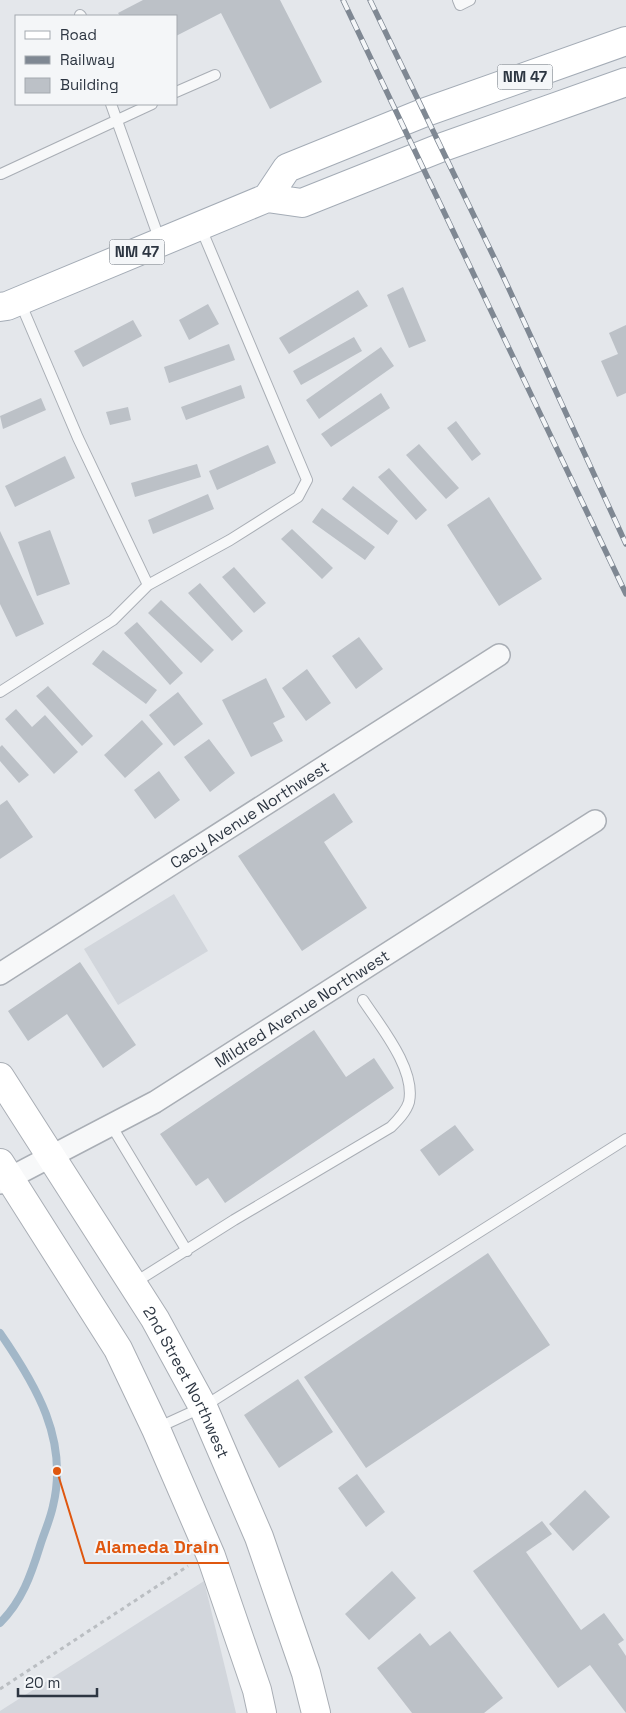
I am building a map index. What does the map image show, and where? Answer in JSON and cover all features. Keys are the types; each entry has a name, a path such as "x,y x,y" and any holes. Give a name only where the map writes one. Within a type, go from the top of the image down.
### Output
{"main road":[{"name":"NM 47","path":"267,198 287,168 423,112 626,41"},
{"name":"NM 47","path":"7,307 267,198 302,203 440,148 626,82"},
{"name":"2nd Street Northwest","path":"0,1077 133,1284 203,1407 259,1537 306,1673 316,1713"},
{"path":"3,1175 118,1350 156,1429 211,1556 262,1713"}],"street":[{"name":"Cacy Avenue Northwest","path":"0,974 499,656"},
{"name":"Mildred Avenue Northwest","path":"3,1175 52,1156 163,1097 595,821"}],"lane":[{"path":"458,0 460,5 470,0"},
{"path":"178,91 215,75"},
{"path":"111,105 160,242"},
{"path":"1,174 150,105"},
{"path":"0,692 113,620 148,585 230,540 298,497 307,480 200,225"},
{"path":"7,307 78,438 148,585"},
{"path":"133,1284 234,1220 391,1127 402,1116 409,1102 409,1088 402,1061 363,1000"},
{"path":"110,1125 187,1251"},
{"path":"156,1429 203,1407 626,1140"}],"path":[{"path":"0,1689 195,1562 211,1556"}],"shaded area":[{"path":"174,894 208,951 118,1005 84,949"},
{"path":"204,1581 236,1713 0,1713 0,1711"}],"building":[{"path":"143,0 280,0 322,82 270,109 221,13 178,35 178,15 119,15 118,13"},
{"path":"403,287 426,341 409,348 387,295"},
{"path":"358,290 368,306 289,354 279,338"},
{"path":"208,304 219,324 189,340 179,320"},
{"path":"133,320 142,336 83,367 74,351"},
{"path":"626,325 626,393 617,397 601,361 618,354 609,333"},
{"path":"354,337 362,351 301,385 293,371"},
{"path":"229,344 235,360 169,383 164,367"},
{"path":"381,347 394,366 319,419 306,400"},
{"path":"241,385 245,398 186,420 181,407"},
{"path":"381,393 390,408 331,447 321,434"},
{"path":"41,398 46,410 3,429 0,416"},
{"path":"128,407 131,420 110,425 106,412"},
{"path":"456,421 481,454 472,461 447,428"},
{"path":"419,444 459,488 446,499 406,455"},
{"path":"268,445 276,463 217,490 209,471"},
{"path":"65,456 75,478 15,507 5,486"},
{"path":"197,464 201,477 135,497 131,483"},
{"path":"389,468 427,510 416,520 378,477"},
{"path":"353,486 398,521 388,535 342,499"},
{"path":"208,494 214,509 153,534 148,520"},
{"path":"489,497 542,579 499,606 447,525"},
{"path":"322,508 375,547 365,560 312,522"},
{"path":"292,529 333,568 322,579 281,539"},
{"path":"50,530 70,584 37,596 18,542"},
{"path":"0,531 44,624 16,637 0,604"},
{"path":"234,567 266,603 254,613 222,577"},
{"path":"200,583 243,631 232,641 188,593"},
{"path":"161,600 214,650 201,663 148,613"},
{"path":"137,622 183,673 170,685 124,633"},
{"path":"359,637 383,669 356,689 332,656"},
{"path":"103,650 157,690 146,704 92,664"},
{"path":"307,669 331,703 306,721 282,688"},
{"path":"266,678 285,717 273,723 283,741 251,757 222,700"},
{"path":"48,686 93,736 82,746 36,696"},
{"path":"178,692 203,724 174,746 149,715"},
{"path":"16,709 32,727 45,715 78,752 54,774 5,719"},
{"path":"142,720 163,744 125,778 104,755"},
{"path":"209,739 235,773 210,792 184,757"},
{"path":"2,745 29,775 19,783 0,761 0,747"},
{"path":"159,771 180,800 155,819 134,790"},
{"path":"334,793 353,822 324,842 367,908 302,951 238,856"},
{"path":"7,800 33,837 0,859 0,805"},
{"path":"80,962 136,1045 103,1068 67,1014 28,1041 8,1011"},
{"path":"314,1030 346,1077 374,1058 394,1088 225,1203 208,1178 196,1186 160,1134"},
{"path":"455,1125 474,1150 439,1176 420,1150"},
{"path":"488,1253 550,1345 366,1468 304,1377"},
{"path":"298,1379 333,1432 279,1468 244,1415"},
{"path":"357,1474 385,1512 366,1527 338,1488"},
{"path":"585,1490 610,1517 573,1551 549,1524"},
{"path":"542,1521 552,1534 526,1552 581,1630 604,1613 624,1640 618,1644 626,1656 626,1713 590,1665 558,1688 473,1571"},
{"path":"392,1571 416,1598 369,1640 345,1614"},
{"path":"450,1631 503,1698 484,1713 412,1713 377,1668 420,1633 430,1646"}],"waterway":[{"path":"0,1333 37,1393 53,1436 57,1458 57,1482 53,1506 29,1577 20,1597 0,1623"}],"railway":[{"path":"343,0 626,594"},
{"path":"370,0 503,276 626,544"}],"place":[{"name":"Alameda Drain","path":"57,1471"}]}
